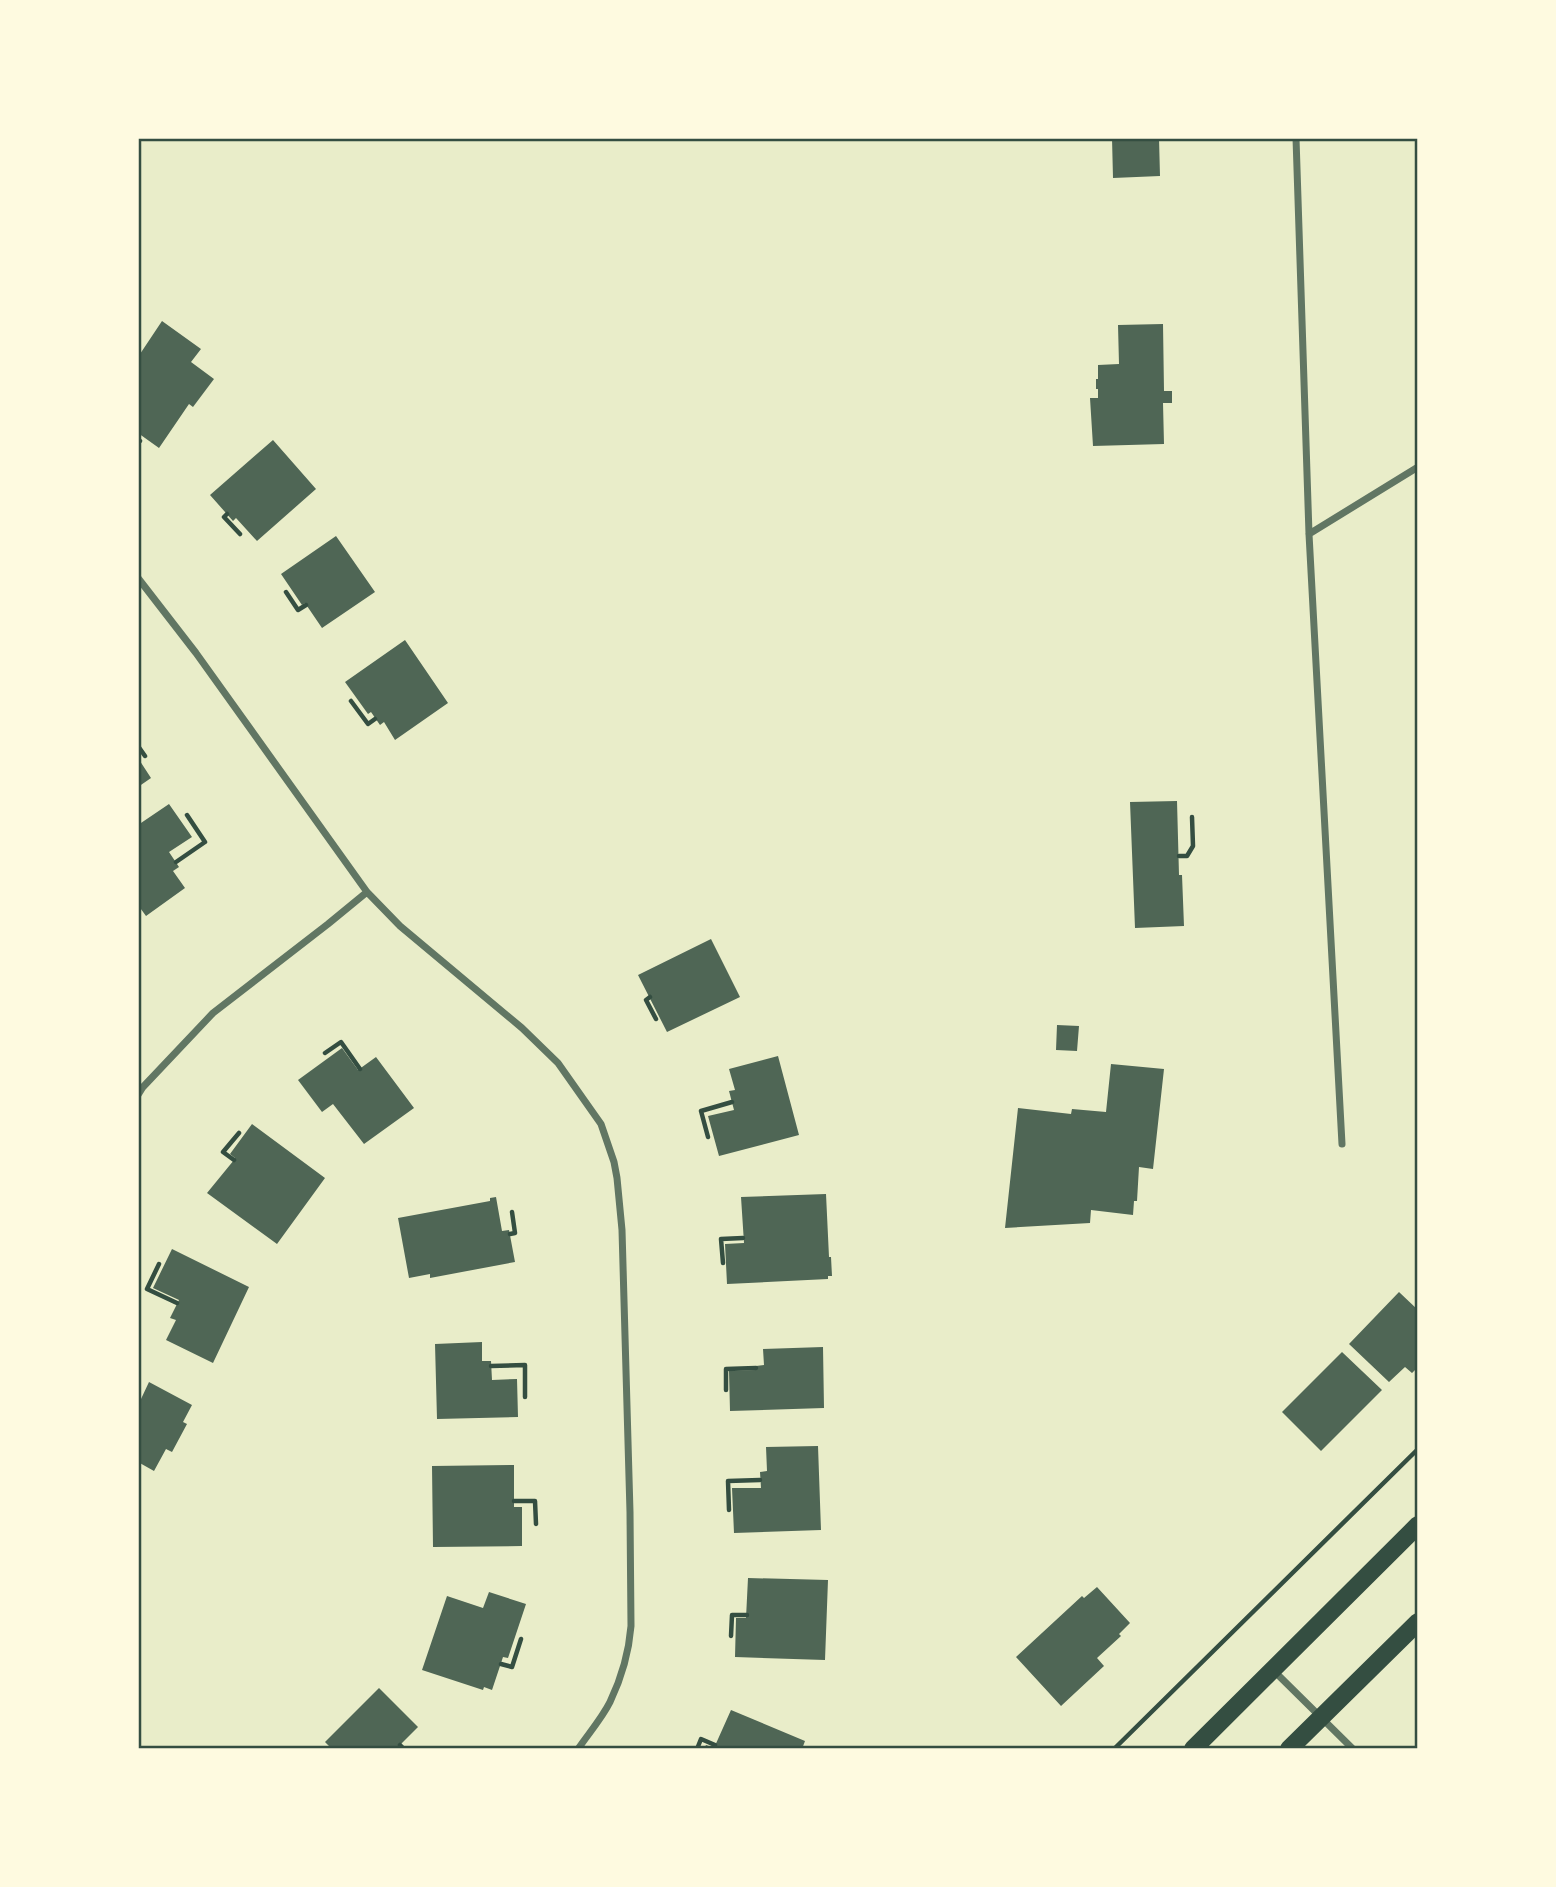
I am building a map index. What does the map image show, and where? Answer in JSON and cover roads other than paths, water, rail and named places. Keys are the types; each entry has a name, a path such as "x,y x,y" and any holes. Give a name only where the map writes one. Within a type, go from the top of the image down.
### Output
{"main road":[{"path":"1193,1749 1418,1525"},
{"path":"1290,1749 1418,1622"}],"street":[{"path":"1296,138 1308,534 1342,1144"},
{"path":"1308,534 1418,467"},
{"path":"138,578 196,653 367,892 400,926 522,1028 558,1063 601,1124 614,1162 622,1230 631,1626 619,1680 609,1703 578,1749"},
{"path":"138,1096 143,1087 213,1013 367,892"},
{"path":"1273,1670 1353,1749"}]}
